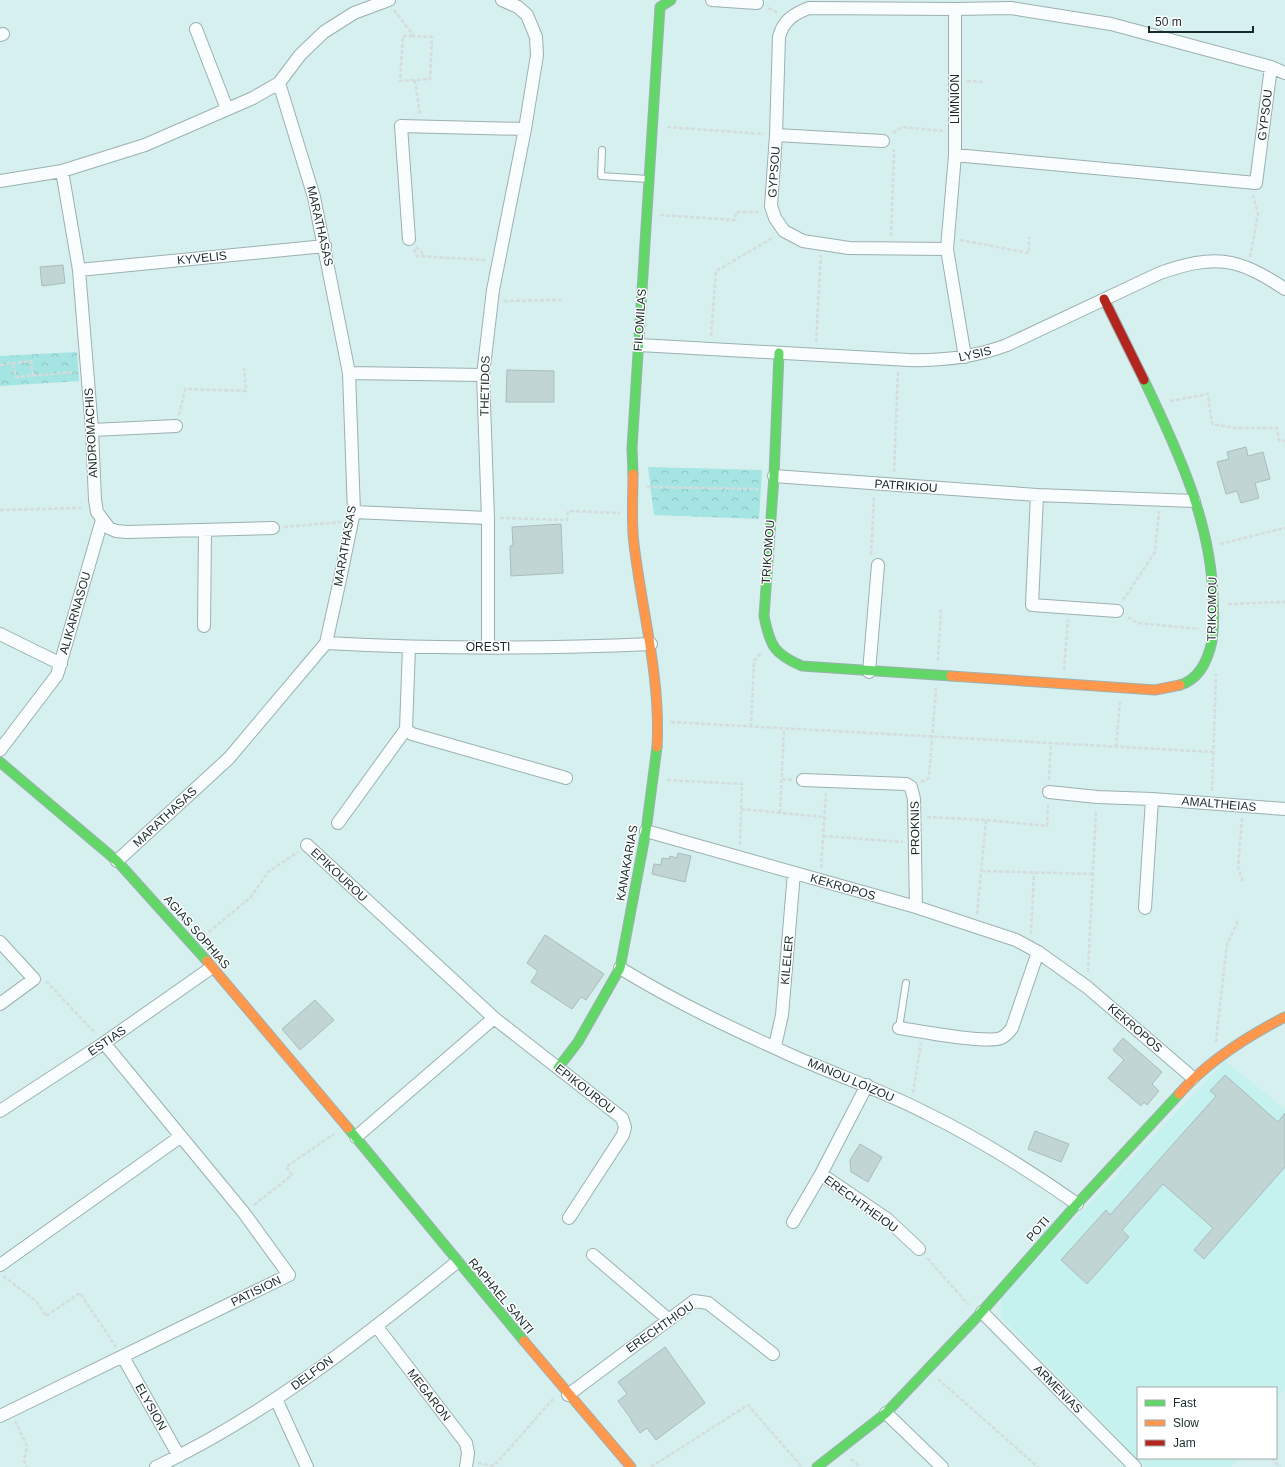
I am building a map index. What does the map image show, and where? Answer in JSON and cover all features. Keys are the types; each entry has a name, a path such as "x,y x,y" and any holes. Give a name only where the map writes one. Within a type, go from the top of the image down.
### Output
{"street":[{"path":"0,181 62,171 145,146 253,98 280,83 300,55 324,32 354,13 388,0"},
{"name":"THETIDOS","path":"488,646 488,518 483,375 492,301 495,260 525,129 537,55 536,37 527,15 518,7 502,0"},
{"name":"FILOMILAS","path":"651,644 637,562 632,514 632,448 660,7 671,0"},
{"path":"712,0 757,3"},
{"path":"789,19 797,12 808,8 1011,8 1111,24 1271,67 1285,73"},
{"name":"LIMNION","path":"955,9 955,155 948,243 965,357"},
{"name":"GYPSOU","path":"784,231 775,218 771,206 776,135 779,37 781,27 789,19"},
{"path":"196,29 227,109"},
{"name":"GYPSOU","path":"1248,183 1256,184 1271,67"},
{"name":"MARATHASAS","path":"117,861 229,758 326,643 353,516 349,373 325,246 314,197 280,83"},
{"path":"409,239 401,126 525,129"},
{"path":"776,135 883,141"},
{"path":"955,155 1248,183"},
{"name":"ANDROMACHIS","path":"62,171 79,270 88,371 96,508 102,520 109,528 116,531 273,528"},
{"path":"784,231 803,241 849,248 891,248 948,243"},
{"name":"KYVELIS","path":"79,270 325,246"},
{"name":"LYSIS","path":"639,345 924,360 965,357 1007,345 1160,273 1184,264 1218,261 1247,267 1262,273 1285,289"},
{"name":"TRIKOMOU","path":"779,353 774,476 764,616 765,627 771,641 785,659 802,666 869,672 1155,690 1179,686 1197,676 1204,668 1210,656 1214,605 1212,571 1194,501 1179,457 1104,300"},
{"path":"349,373 483,375"},
{"path":"92,430 176,426"},
{"name":"PATRIKIOU","path":"774,476 1037,495 1194,501"},
{"path":"1037,495 1032,605 1117,611"},
{"path":"353,516 488,518"},
{"name":"ALIKARNASOU","path":"0,634 61,664 102,520"},
{"path":"204,626 205,530"},
{"path":"869,672 878,565"},
{"name":"ORESTI","path":"326,643 409,648 488,646 575,647 651,644"},
{"name":"KANAKARIAS","path":"558,1068 578,1042 620,968 646,831 653,779 657,722 655,678 651,644"},
{"path":"338,823 406,729 409,648"},
{"path":"0,750 57,675 61,664"},
{"path":"406,729 412,734 566,778"},
{"name":"AGIAS SOPHIAS","path":"0,762 117,861 193,945 345,1126 356,1137"},
{"name":"PROKNIS","path":"803,780 906,784 911,787 914,799 915,816 916,907"},
{"name":"AMALTHEIAS","path":"1048,792 1097,797 1152,798 1285,809"},
{"path":"1145,908 1152,798"},
{"name":"KEKROPOS","path":"646,831 916,907 976,926 1034,949 1087,987 1193,1078"},
{"name":"EPIKOUROU","path":"307,846 494,1018 622,1118 625,1122 623,1135 569,1218"},
{"name":"KILELER","path":"775,1046 782,1015 794,873"},
{"path":"0,942 34,979 0,1004"},
{"path":"899,1028 985,1040 1001,1038 1007,1035 1012,1028 1034,949"},
{"name":"ESTIAS","path":"0,1111 104,1043 211,968"},
{"name":"MANOU LOIZOU","path":"620,968 687,1006 775,1046 795,1057 867,1085 911,1106 963,1133 1022,1167 1077,1204"},
{"name":"POTI","path":"817,1467 886,1412 928,1369 980,1314 1077,1204 1193,1078 1250,1035 1285,1017"},
{"path":"356,1137 494,1018"},
{"name":"PATISION","path":"0,1416 124,1357 289,1275 244,1213 104,1043"},
{"name":"ERECHTHEIOU","path":"793,1222 821,1174 867,1085"},
{"path":"0,1265 180,1137"},
{"name":"RAPHAEL SANTI","path":"356,1137 565,1392 631,1467"},
{"name":"ERECHTHEIOU","path":"821,1174 887,1219 920,1249"},
{"path":"594,1255 668,1319"},
{"name":"DELFON","path":"156,1467 179,1456 276,1399 377,1327 458,1262"},
{"name":"ERECHTHIOU","path":"565,1392 694,1301 700,1300 708,1303 773,1354"},
{"name":"ARMENIAS","path":"980,1314 1135,1466"},
{"name":"MEGARON","path":"377,1327 466,1443 467,1464"},
{"name":"ELYSION","path":"124,1357 179,1456"},
{"path":"276,1399 307,1467"},
{"path":"886,1412 942,1467"}],"lane":[{"path":"602,150 600,176 649,180"},
{"path":"899,1028 906,983"}],"path":[{"path":"388,0 414,36"},
{"path":"757,3 789,19"},
{"path":"403,36 432,37 430,79 415,80 400,81 403,36"},
{"path":"955,79 984,82"},
{"path":"415,80 421,126"},
{"path":"653,126 776,135"},
{"path":"891,248 894,151 883,141 902,127 955,132"},
{"path":"1247,267 1258,214 1248,183"},
{"path":"647,214 735,220 736,212 773,212"},
{"path":"710,349 716,271 784,231"},
{"path":"948,243 1029,252 1029,237"},
{"path":"409,239 424,256 495,260"},
{"path":"409,239 417,256 495,260"},
{"path":"815,355 822,244"},
{"path":"492,301 563,300"},
{"path":"894,485 898,359"},
{"path":"0,365 32,361 33,376"},
{"path":"13,364 16,377 88,371"},
{"path":"176,426 185,389 246,391 244,368"},
{"path":"1154,404 1208,394 1212,424 1236,428 1276,428 1280,440 1285,441"},
{"path":"875,484 870,559 878,565"},
{"path":"632,487 773,489"},
{"path":"1160,500 1155,552 1117,611 1138,623 1213,631"},
{"path":"0,510 96,508"},
{"path":"488,518 567,520 568,511 632,514"},
{"path":"273,528 353,516"},
{"path":"1207,547 1285,528"},
{"path":"1214,605 1285,602"},
{"path":"1062,684 1069,608"},
{"path":"911,787 929,778 941,609"},
{"path":"751,727 754,661 771,641"},
{"path":"1210,656 1217,676 1211,803"},
{"path":"1116,747 1121,688"},
{"path":"657,722 1213,752"},
{"path":"780,813 784,729"},
{"path":"653,779 742,784 739,857"},
{"path":"820,880 827,781"},
{"path":"1087,987 1097,797"},
{"path":"1243,806 1238,867 1243,882"},
{"path":"741,809 824,817"},
{"path":"915,816 986,820 1046,826"},
{"path":"976,926 986,820"},
{"path":"823,836 915,843"},
{"path":"193,945 251,897 268,872 307,846"},
{"path":"981,871 1093,874"},
{"path":"1034,873 1034,949"},
{"path":"1214,1062 1227,944 1239,919"},
{"path":"34,979 47,981 104,1043"},
{"path":"911,1106 923,1032"},
{"path":"244,1213 292,1175 286,1167 345,1126"},
{"path":"920,1249 980,1314"},
{"path":"0,1274 36,1301 46,1316 80,1293 124,1357"},
{"path":"928,1369 1038,1467"},
{"path":"467,1464 494,1466 565,1392"},
{"path":"651,1467 748,1405 802,1467"},
{"path":"11,1411 27,1446 24,1461 27,1467"},
{"path":"1271,1459 1280,1467"}],"shaded area":[{"path":"1225,1061 1285,1109 1285,1388 1277,1400 1277,1387 1137,1387 1137,1459 1002,1318 1001,1297"},
{"path":"1137,1459 1237,1459 1231,1467 1145,1467"}],"green space":[{"path":"77,352 79,381 0,386 0,356"},
{"path":"648,467 762,470 759,519 654,515"}],"building":[{"path":"63,265 65,283 42,286 40,267"},
{"path":"507,370 554,371 554,402 506,402"},
{"path":"1246,447 1248,456 1263,452 1270,479 1255,483 1259,498 1241,503 1237,491 1226,494 1217,462 1229,459 1227,452"},
{"path":"561,524 563,573 511,576 510,546 513,545 512,527"},
{"path":"678,853 691,856 685,882 652,874 654,864 661,865 662,858 669,859 670,856 677,858"},
{"path":"545,935 604,974 586,1000 581,997 572,1009 531,982 538,971 527,963"},
{"path":"315,1000 334,1020 300,1050 282,1029"},
{"path":"1123,1038 1162,1072 1152,1084 1159,1091 1147,1105 1144,1102 1141,1106 1108,1078 1124,1060 1113,1050"},
{"path":"1225,1075 1278,1122 1285,1113 1285,1167 1204,1259 1194,1250 1213,1228 1163,1184 1122,1230 1129,1237 1087,1284 1061,1260 1106,1210 1110,1215 1216,1096 1210,1091"},
{"path":"1035,1131 1069,1144 1061,1162 1028,1149"},
{"path":"860,1144 882,1157 868,1182 851,1172 850,1160"},
{"path":"665,1347 705,1403 656,1440 647,1428 640,1433 618,1401 627,1394 618,1382"}],"traffic: fast":[{"path":"633,474 632,448 660,7 671,0"},
{"path":"779,353 774,476 764,616 771,642 779,653 802,666 951,676"},
{"path":"1144,380 1180,459 1190,486 1199,513 1211,569 1214,620 1212,641 1202,668 1193,678 1180,685"},
{"path":"558,1068 578,1042 620,968 646,831 657,747"},
{"path":"0,762 117,861 207,961"},
{"path":"817,1467 886,1413 978,1316 1077,1204 1179,1094"},
{"path":"348,1128 524,1341"}],"traffic: slow":[{"path":"633,474 633,535 637,569 654,670 657,747"},
{"path":"951,676 1155,690 1180,685"},
{"path":"207,961 348,1128"},
{"path":"1179,1094 1215,1060 1242,1041 1285,1017"},
{"path":"524,1341 631,1467"}],"traffic: jam":[{"path":"1104,299 1144,380"}]}
